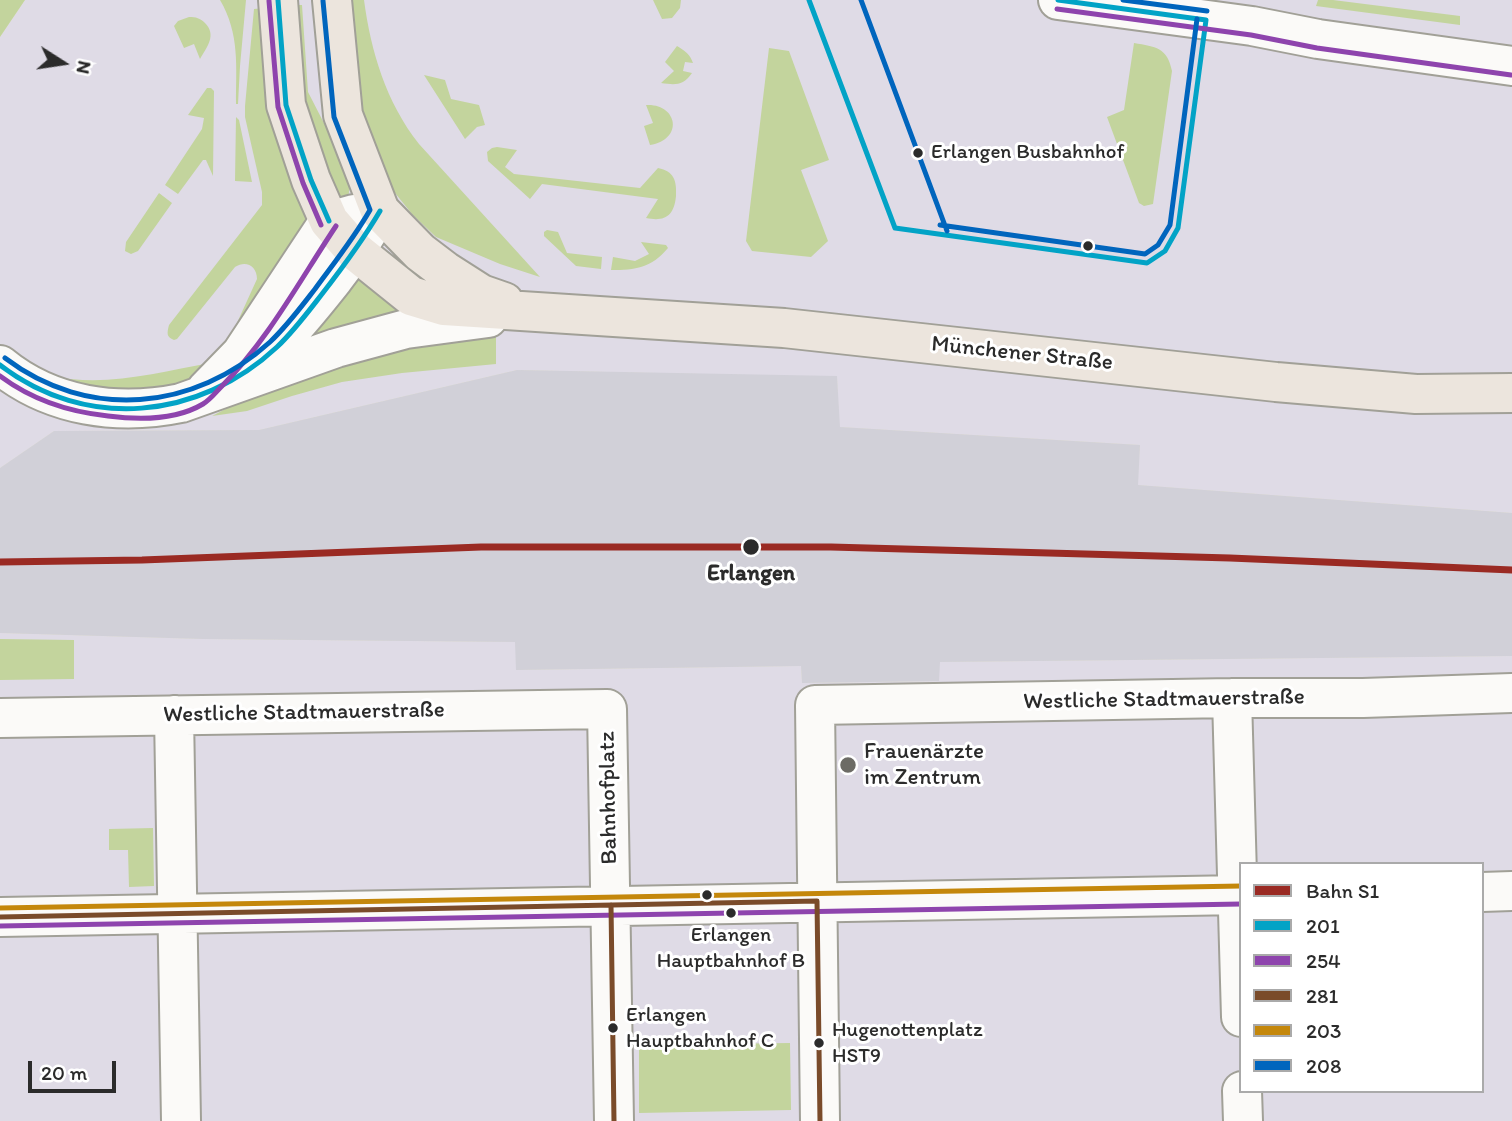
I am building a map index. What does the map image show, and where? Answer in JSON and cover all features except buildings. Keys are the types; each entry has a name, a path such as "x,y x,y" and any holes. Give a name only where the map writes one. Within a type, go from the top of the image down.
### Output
{"main road":[{"name":"Münchener Straße","path":"278,0 286,105 311,180 329,221 355,251 411,296 444,306 785,328 1289,383 1416,394 1512,393"},
{"name":"Münchener Straße","path":"332,0 342,115 380,211 420,252 444,271 481,294 538,313"}],"street":[{"path":"1058,0 1512,66"},
{"path":"200,396 241,354 329,221 380,211"},
{"path":"200,396 242,375 270,353 298,325 355,251 380,211"},
{"path":"0,365 25,383 65,400 111,409 144,408 181,403 336,348 406,329 538,313"},
{"name":"Westliche Stadtmauerstraße","path":"817,901 815,705 1363,698 1512,693"},
{"path":"0,917 1239,895 1232,698"},
{"name":"Westliche Stadtmauerstraße","path":"0,718 607,709"},
{"name":"Bahnhofplatz","path":"607,709 614,1121"},
{"path":"174,716 181,1121"},
{"path":"1484,892 1512,891"},
{"path":"817,901 820,1121"},
{"path":"1242,1093 1243,1121"}],"shaded area":[{"path":"25,0 1512,0 1512,513 1137,485 1140,445 839,427 837,377 517,370 259,430 54,431 0,468 0,37"},
{"path":"517,370 837,376 840,427 1140,445 1138,485 1512,513 1512,656 940,662 939,681 802,683 801,666 516,670 515,642 203,639 0,633 0,468 54,431 259,430"},
{"path":"0,633 203,639 516,642 516,670 801,666 802,683 939,681 939,662 1512,656 1512,1121 0,1121"}],"green space":[{"path":"0,0 25,0 0,37"},
{"path":"220,0 246,0 238,104 234,38"},
{"path":"347,0 364,0 371,39 382,76 407,128 540,277 500,264 436,237 412,214 387,183 360,122"},
{"path":"653,0 681,0 680,8 672,18 662,19"},
{"path":"1318,0 1460,16 1460,25 1316,6"},
{"path":"294,5 302,5 308,92 347,168 350,184 348,200 343,208 305,121"},
{"path":"265,8 273,106 282,145 305,205 307,222 291,260 239,344 212,367 195,377 160,390 123,394 91,390 53,376 112,380 151,374 210,363 226,347 257,279 253,268 247,264 235,267 177,339 170,338 168,330 169,325 262,205 262,192 245,117 245,106 254,9"},
{"path":"189,17 201,20 209,28 210,41 200,59 194,44 184,48 174,26 178,21"},
{"path":"1134,43 1164,53 1172,71 1153,204 1144,206 1139,203 1107,117 1124,110"},
{"path":"677,46 687,53 693,63 685,62 683,71 692,73 678,84 661,83 674,71 665,62"},
{"path":"769,48 789,51 829,160 801,170 828,241 811,257 752,251 746,241"},
{"path":"424,75 445,80 451,99 479,105 485,125 477,127 465,139"},
{"path":"207,88 214,91 213,176 206,160 203,160 178,194 165,185 202,129 204,118 188,115"},
{"path":"646,105 665,110 673,122 668,136 650,145 644,126 653,123"},
{"path":"236,117 239,120 252,182 235,181"},
{"path":"497,147 517,150 505,167 514,174 640,188 658,168 663,169 671,174 675,181 676,196 673,208 671,213 663,218 646,218 658,199 542,184 530,199 488,161 487,152"},
{"path":"159,193 172,203 138,251 131,254 125,251 126,242"},
{"path":"547,230 558,232 567,253 602,257 601,269 576,266 544,236"},
{"path":"641,242 666,245 668,248 649,264 611,270 613,257 635,261 649,254"},
{"path":"358,271 418,311 301,348"},
{"path":"465,334 496,335 496,364 342,382 247,411 212,416 262,390 314,368"},
{"path":"0,639 74,640 74,679 0,680"},
{"path":"153,828 154,886 129,887 128,850 109,850 109,829"},
{"path":"790,1043 791,1110 639,1113 639,1045"}],"rail line":[{"name":"S1","path":"0,562 142,560 481,547 831,547 1230,558 1512,570"}],"transit line":[{"name":"201","path":"278,0 286,105 311,180 329,221"},
{"name":"201","path":"809,0 895,228"},
{"name":"208","path":"861,0 947,231"},
{"name":"201","path":"1058,0 1206,20"},
{"name":"208","path":"1123,0 1207,11"},
{"name":"254","path":"269,1 278,107 303,183 321,225"},
{"name":"208","path":"5,358 37,378 71,392 105,399 140,400 175,394 208,382 240,365 282,330 337,260 370,210 334,117 323,1"},
{"name":"254","path":"1057,9 1251,35 1317,48 1511,75"},
{"name":"208","path":"940,225 1145,254 1158,245 1170,225 1197,19"},
{"name":"201","path":"895,228 1147,263 1165,251 1178,228 1206,20"},
{"name":"201","path":"0,365 33,386 69,400 105,408 142,408 178,402 213,390 246,371 277,347 345,264 380,211"},
{"name":"254","path":"0,376 38,398 93,414 144,418 169,416 192,409 211,398 254,349 336,226"},
{"name":"203","path":"0,908 1239,886"},
{"name":"281","path":"817,901 820,1121"},
{"name":"281","path":"0,917 817,901"},
{"name":"254","path":"0,926 1239,904"},
{"name":"281","path":"611,905 614,1121"}],"place":[{"name":"Erlangen Busbahnhof","path":"918,153"},
{"name":"Erlangen","path":"751,547"},
{"name":"Frauenärzte im Zentrum","path":"848,765"},
{"name":"Erlangen Hauptbahnhof B","path":"731,913"},
{"name":"Erlangen Hauptbahnhof C","path":"613,1028"},
{"name":"Hugenottenplatz HST9","path":"819,1043"}]}
